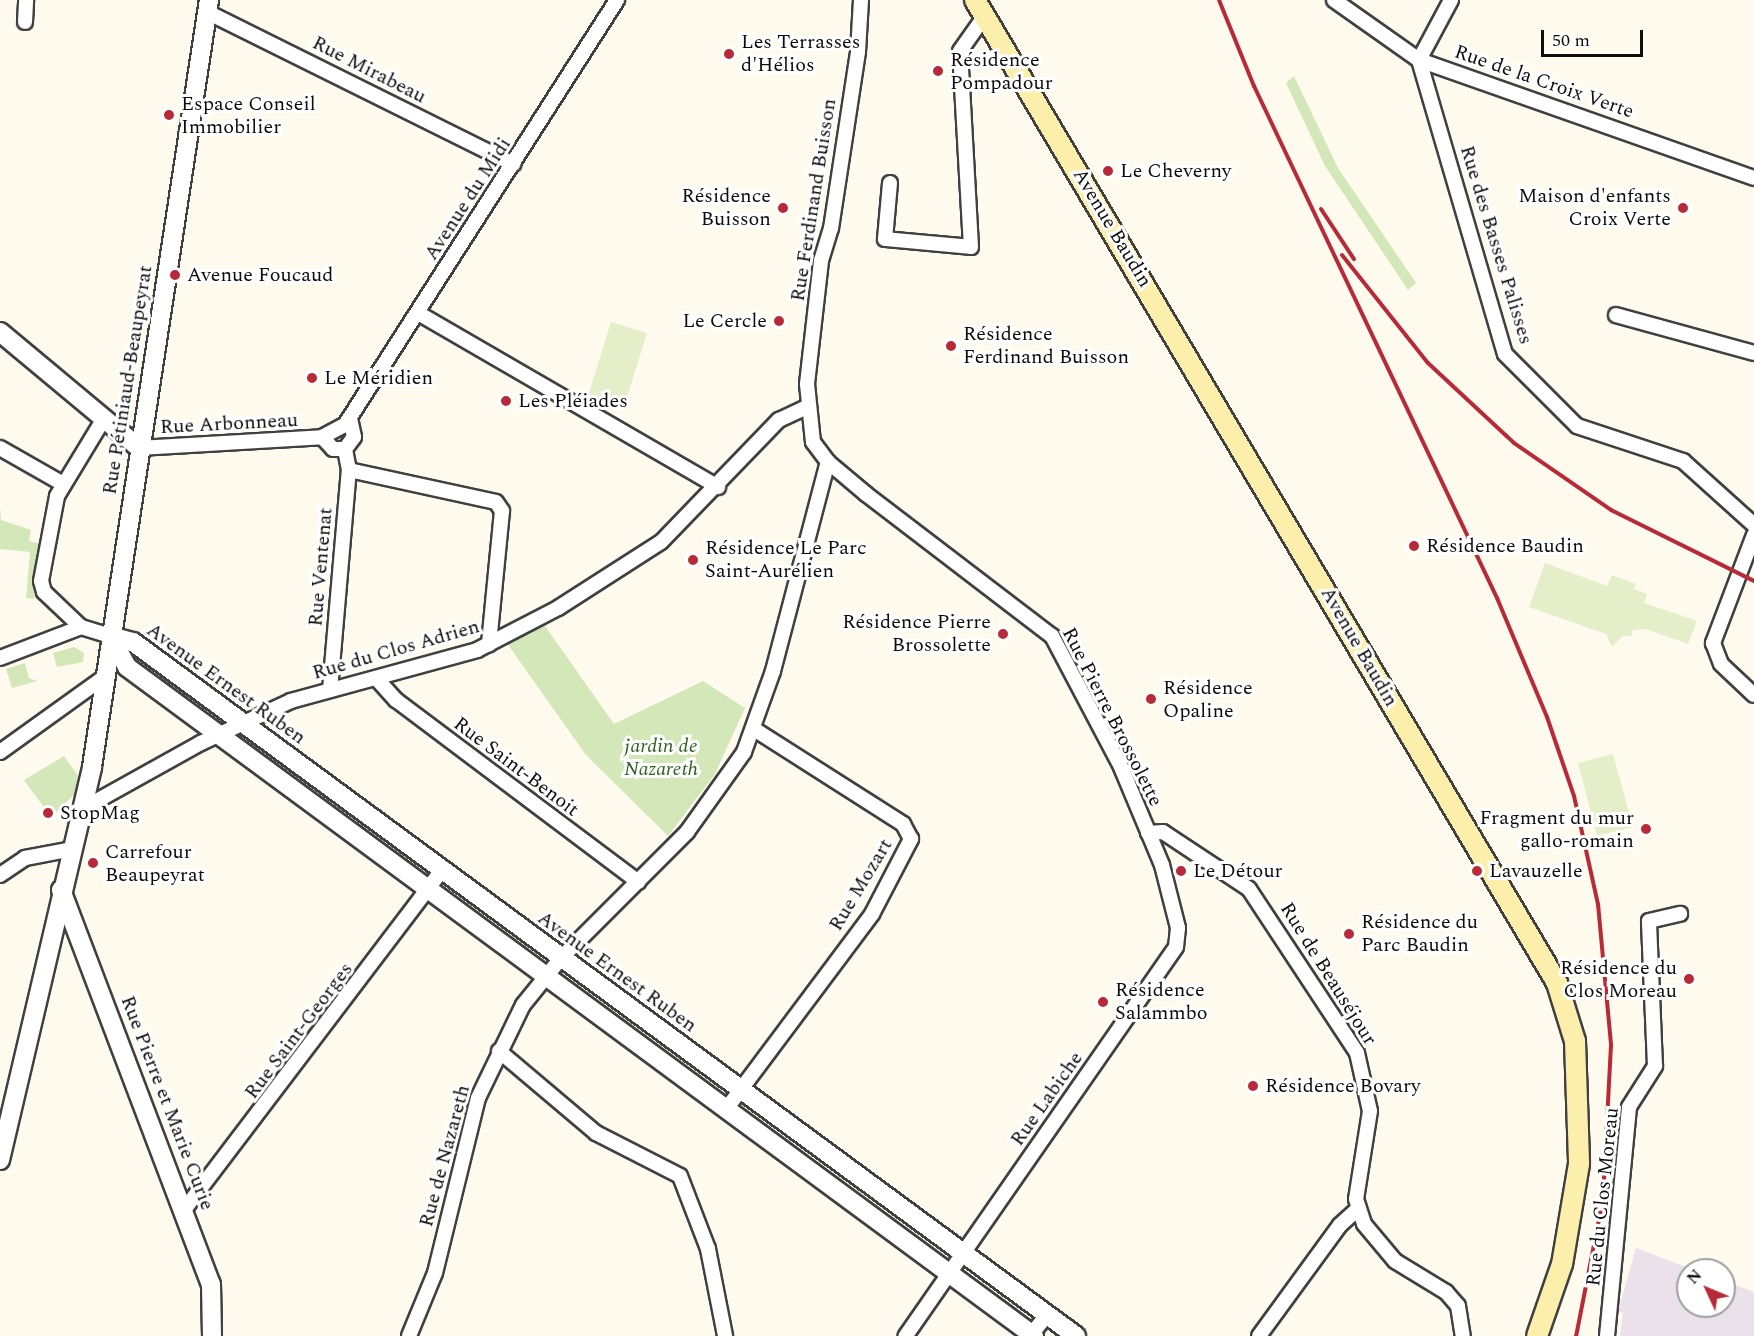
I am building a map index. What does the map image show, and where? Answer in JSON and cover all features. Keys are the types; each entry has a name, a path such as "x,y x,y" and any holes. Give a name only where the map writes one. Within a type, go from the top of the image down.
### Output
{"main road":[{"name":"Avenue Baudin","path":"980,8 1557,983 1575,1041 1579,1164 1562,1264 1537,1336"}],"street":[{"path":"25,22 26,0"},
{"name":"Avenue du Midi","path":"350,418 616,0"},
{"name":"Rue Ferdinand Buisson","path":"807,407 821,261 836,196 861,0"},
{"name":"Rue de la Croix Verte","path":"1334,0 1419,60 1754,178"},
{"path":"1419,60 1451,0"},
{"name":"Rue Mirabeau","path":"208,6 513,165"},
{"name":"Rue Pétiniaud-Beaupeyrat","path":"84,808 208,6"},
{"path":"890,183 885,239 971,247 960,51 980,8"},
{"name":"Rue des Basses Palisses","path":"1419,60 1505,354 1577,426 1683,461 1754,525"},
{"path":"418,313 718,487"},
{"path":"1616,315 1754,353"},
{"path":"0,332 139,448"},
{"path":"807,407 813,442 828,462"},
{"name":"Rue du Clos Adrien","path":"84,808 243,723 330,690 489,644 558,608 661,542 718,487 779,420 807,407"},
{"path":"350,418 354,437 345,449 333,448 322,437 350,418"},
{"path":"103,420 63,484 41,585 81,627 110,636"},
{"name":"Rue Arbonneau","path":"139,448 322,437"},
{"path":"0,448 63,484"},
{"name":"Rue Ventenat","path":"330,690 349,470 345,449"},
{"name":"Rue de Nazareth","path":"409,1336 435,1273 478,1098 523,1005 561,958 638,882 712,802 754,729 828,462"},
{"name":"Rue Pierre Brossolette","path":"828,462 1052,636 1148,833 1178,928 1176,947"},
{"path":"349,470 496,502 502,511 489,644"},
{"path":"1754,535 1713,643 1721,664 1754,695"},
{"path":"0,658 81,627"},
{"name":"Avenue Ernest Ruben","path":"110,636 133,642 1076,1336"},
{"name":"Avenue Ernest Ruben","path":"110,636 127,667 431,888 1032,1335"},
{"path":"0,752 103,678"},
{"name":"Rue Saint-Benoit","path":"376,678 396,700 638,882"},
{"name":"Rue Mozart","path":"727,1108 872,914 911,839 903,824 754,729"},
{"path":"0,1160 61,890 84,808"},
{"name":"Rue de Beauséjour","path":"1148,833 1163,832 1249,889 1357,1053 1370,1111 1359,1208"},
{"path":"0,875 25,858 73,849"},
{"name":"Rue Saint-Georges","path":"184,1210 431,888 442,870"},
{"name":"Rue Pierre et Marie Curie","path":"61,890 212,1284 212,1336"},
{"name":"Rue du Clos Moreau","path":"1607,1336 1629,1107 1655,1066 1649,921 1680,914"},
{"name":"Rue Labiche","path":"906,1336 951,1275 1176,947"},
{"path":"499,1051 596,1133 680,1176 708,1249 725,1336"},
{"path":"1259,1336 1340,1225 1359,1208 1376,1241 1395,1261 1446,1292 1458,1306 1462,1336"},
{"path":"1032,1335 1047,1315"}],"shaded area":[{"path":"1636,1248 1676,1263 1676,1318 1736,1318 1736,1285 1754,1292 1754,1336 1620,1336 1623,1313 1618,1311"}],"green space":[{"path":"1294,76 1338,168 1416,283 1408,290 1325,166 1286,83"},
{"path":"611,322 647,333 624,407 588,396"},
{"path":"0,508 1,520 31,530 29,541 42,544 34,599 26,598 30,552 0,549"},
{"path":"1545,563 1607,586 1612,575 1636,584 1634,589 1647,594 1644,603 1697,621 1688,644 1646,629 1633,630 1631,636 1623,636 1612,647 1606,634 1529,607"},
{"name":"jardin de Nazareth","path":"545,626 614,724 703,681 745,708 715,774 668,836 586,755 506,642"},
{"path":"74,647 84,653 83,662 57,667 53,653"},
{"path":"25,663 29,678 37,681 12,688 6,669"},
{"path":"1613,754 1633,827 1597,836 1578,763"},
{"path":"64,756 79,777 76,793 51,817 24,780"}],"railway":[{"path":"1219,0 1254,86 1497,598 1547,717 1574,796 1598,904 1611,1045 1603,1199 1576,1336"},
{"path":"1321,209 1354,259"},
{"path":"1342,255 1428,363 1514,443 1611,510 1754,581"}],"place":[{"name":"Les Terrasses d'Hélios","path":"729,54"},
{"name":"Résidence Pompadour","path":"938,71"},
{"name":"Espace Conseil Immobilier","path":"169,115"},
{"name":"Le Cheverny","path":"1108,171"},
{"name":"Résidence Buisson","path":"783,208"},
{"name":"Maison d'enfants Croix Verte","path":"1683,208"},
{"name":"Avenue Foucaud","path":"175,275"},
{"name":"Le Cercle","path":"779,321"},
{"name":"Résidence Ferdinand Buisson","path":"951,346"},
{"name":"Le Méridien","path":"312,378"},
{"name":"Les Pléiades","path":"506,401"},
{"name":"Résidence Baudin","path":"1414,546"},
{"name":"Résidence Le Parc Saint-Aurélien","path":"693,560"},
{"name":"Résidence Pierre Brossolette","path":"1003,634"},
{"name":"Résidence Opaline","path":"1151,699"},
{"name":"StopMag","path":"48,813"},
{"name":"Fragment du mur gallo-romain","path":"1646,829"},
{"name":"Carrefour Beaupeyrat","path":"93,863"},
{"name":"Le Détour","path":"1181,871"},
{"name":"Lavauzelle","path":"1477,871"},
{"name":"Résidence du Parc Baudin","path":"1349,934"},
{"name":"Résidence du Clos Moreau","path":"1689,979"},
{"name":"Résidence Salammbo","path":"1103,1002"},
{"name":"Résidence Bovary","path":"1253,1086"}]}
